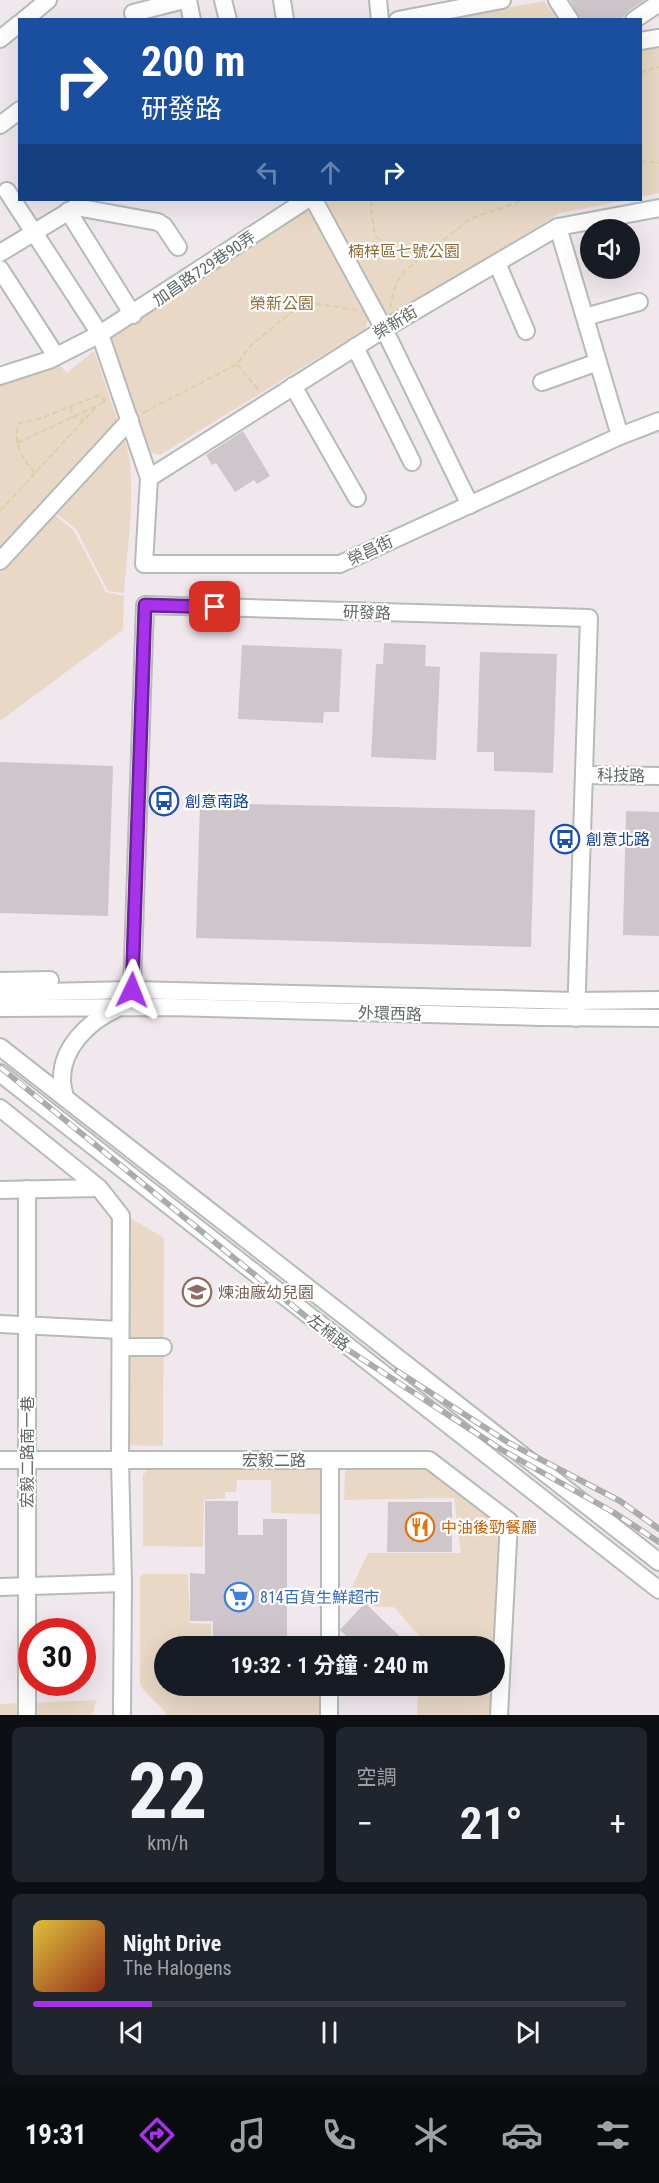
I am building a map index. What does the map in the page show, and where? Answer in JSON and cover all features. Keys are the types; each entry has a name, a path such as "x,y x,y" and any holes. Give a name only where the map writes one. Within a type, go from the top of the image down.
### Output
{"street":[{"path":"26,18 48,0"},
{"path":"132,11 186,0 191,18"},
{"path":"223,0 228,18"},
{"path":"282,0 285,18"},
{"path":"378,0 380,18"},
{"path":"408,18 502,0"},
{"path":"556,0 569,18"},
{"path":"637,18 659,3"},
{"path":"0,39 18,25"},
{"path":"642,41 659,38"},
{"path":"0,125 18,112"},
{"path":"9,190 100,334 113,398 130,420 149,478"},
{"name":"加昌路729巷90弄","path":"0,376 56,356 100,334 133,315 304,201"},
{"path":"315,201 384,328 470,505"},
{"path":"0,253 68,211 80,207 158,222 164,226 178,247"},
{"name":"榮新街","path":"149,478 384,328 558,227 659,208"},
{"path":"68,211 133,315"},
{"path":"558,227 620,436"},
{"path":"496,263 526,331"},
{"path":"0,269 56,356"},
{"path":"585,317 639,302"},
{"path":"355,347 412,462"},
{"path":"542,382 598,363"},
{"path":"293,387 357,498"},
{"path":"0,561 130,420"},
{"name":"榮昌街","path":"149,478 144,564 340,564 620,436 659,421"},
{"name":"研發路","path":"132,990 145,605 589,618 584,775"},
{"path":"576,1018 584,775"},
{"name":"科技路","path":"584,775 659,776"},
{"name":"外環西路","path":"0,981 115,980 132,990"},
{"name":"外環西路","path":"0,993 132,990 576,1001 659,1000"},
{"name":"外環西路","path":"65,1098 62,1078 69,1052 79,1035 104,1015 122,1007"},
{"name":"外環西路","path":"0,1008 122,1007 659,1018"},
{"name":"左楠路","path":"0,1047 659,1562"},
{"name":"左楠路","path":"0,1073 659,1590"},
{"path":"0,1108 99,1188 121,1216 122,1714"},
{"path":"0,1190 99,1188"},
{"name":"宏毅二路南一巷","path":"27,1190 27,1715"},
{"path":"0,1324 120,1330"},
{"path":"121,1347 164,1347"},
{"name":"宏毅二路","path":"0,1460 429,1460 509,1521 499,1715"},
{"path":"330,1460 330,1636"},
{"path":"0,1587 123,1583"},
{"path":"329,1696 329,1715"}],"path":[{"path":"642,72 659,67"},
{"path":"642,161 659,163"},
{"path":"372,201 375,236 396,252 432,250"},
{"path":"130,420 237,364 251,345 292,312 317,304 375,312 390,311 396,283 406,270 470,219 521,201"},
{"path":"237,364 268,402"},
{"path":"35,473 25,462 17,443 15,436 19,423 39,419 99,395 113,398"},
{"path":"17,443 113,398"},
{"path":"71,406 72,417"},
{"path":"0,511 97,406"},
{"path":"72,417 84,420"}],"green space":[{"path":"544,1 556,18 448,18"},
{"path":"659,47 659,193 642,197 642,50"},
{"name":"楠梓區七號公園","path":"323,201 622,201 560,213 395,316 382,316"},
{"name":"榮新公園","path":"302,211 314,213 369,318 365,329 160,455 146,451 109,344 112,333"},
{"path":"94,351 118,422 0,549 0,379 55,361 67,373"},
{"path":"123,438 131,470 124,593 108,591 76,529 57,514"},
{"path":"55,515 74,531 106,592 124,596 123,630 0,721 0,573"},
{"path":"110,1206 164,1238 163,1446 113,1445"},
{"path":"315,1464 323,1471 322,1514 271,1513 271,1480 237,1480 236,1492 225,1492 225,1498 204,1500 203,1547 143,1546 143,1475 149,1469"},
{"path":"426,1466 502,1523 502,1636 419,1636 394,1607 343,1606 368,1553 461,1553 454,1498 344,1500 345,1471 355,1467"},
{"path":"143,1574 188,1574 190,1623 211,1624 211,1636 154,1636 154,1696 322,1696 321,1715 166,1715 140,1684 140,1578"},
{"path":"418,1696 502,1696 502,1715 417,1715"},
{"path":"97,1700 92,1715 0,1715 0,1704"}],"building":[{"path":"570,0 645,0 628,11 623,18 579,18"},
{"path":"243,431 270,476 257,484 254,480 235,492 216,463 212,465 206,455"},
{"path":"384,643 426,645 425,666 440,667 436,760 371,757 376,664 383,664"},
{"path":"242,645 342,649 339,712 324,712 323,723 238,719"},
{"path":"480,652 557,654 553,773 494,771 494,752 477,752"},
{"path":"0,762 113,766 108,916 0,913"},
{"path":"200,803 535,810 531,947 196,938"},
{"path":"626,811 659,812 659,936 623,935"},
{"name":"814百貨生鮮超市","path":"205,1501 238,1501 238,1535 263,1535 263,1519 287,1519 287,1636 213,1636 213,1621 190,1621 190,1573 205,1574"},
{"name":"中油後勁餐廳","path":"388,1502 452,1502 452,1552 387,1552"},
{"path":"365,1603 400,1636 346,1636 340,1630"}],"railway":[{"path":"0,1067 342,1346 502,1450 613,1512 659,1542"},
{"path":"397,1371 509,1443 620,1501 659,1529"}],"place":[{"name":"創意南路","path":"164,801"},
{"name":"創意北路","path":"565,839"},
{"name":"煉油廠幼兒園","path":"197,1292"},
{"name":"中油後勁餐廳","path":"420,1527"},
{"name":"814百貨生鮮超市","path":"239,1597"}],"route":[{"path":"132,990 145,605 215,607"}]}
